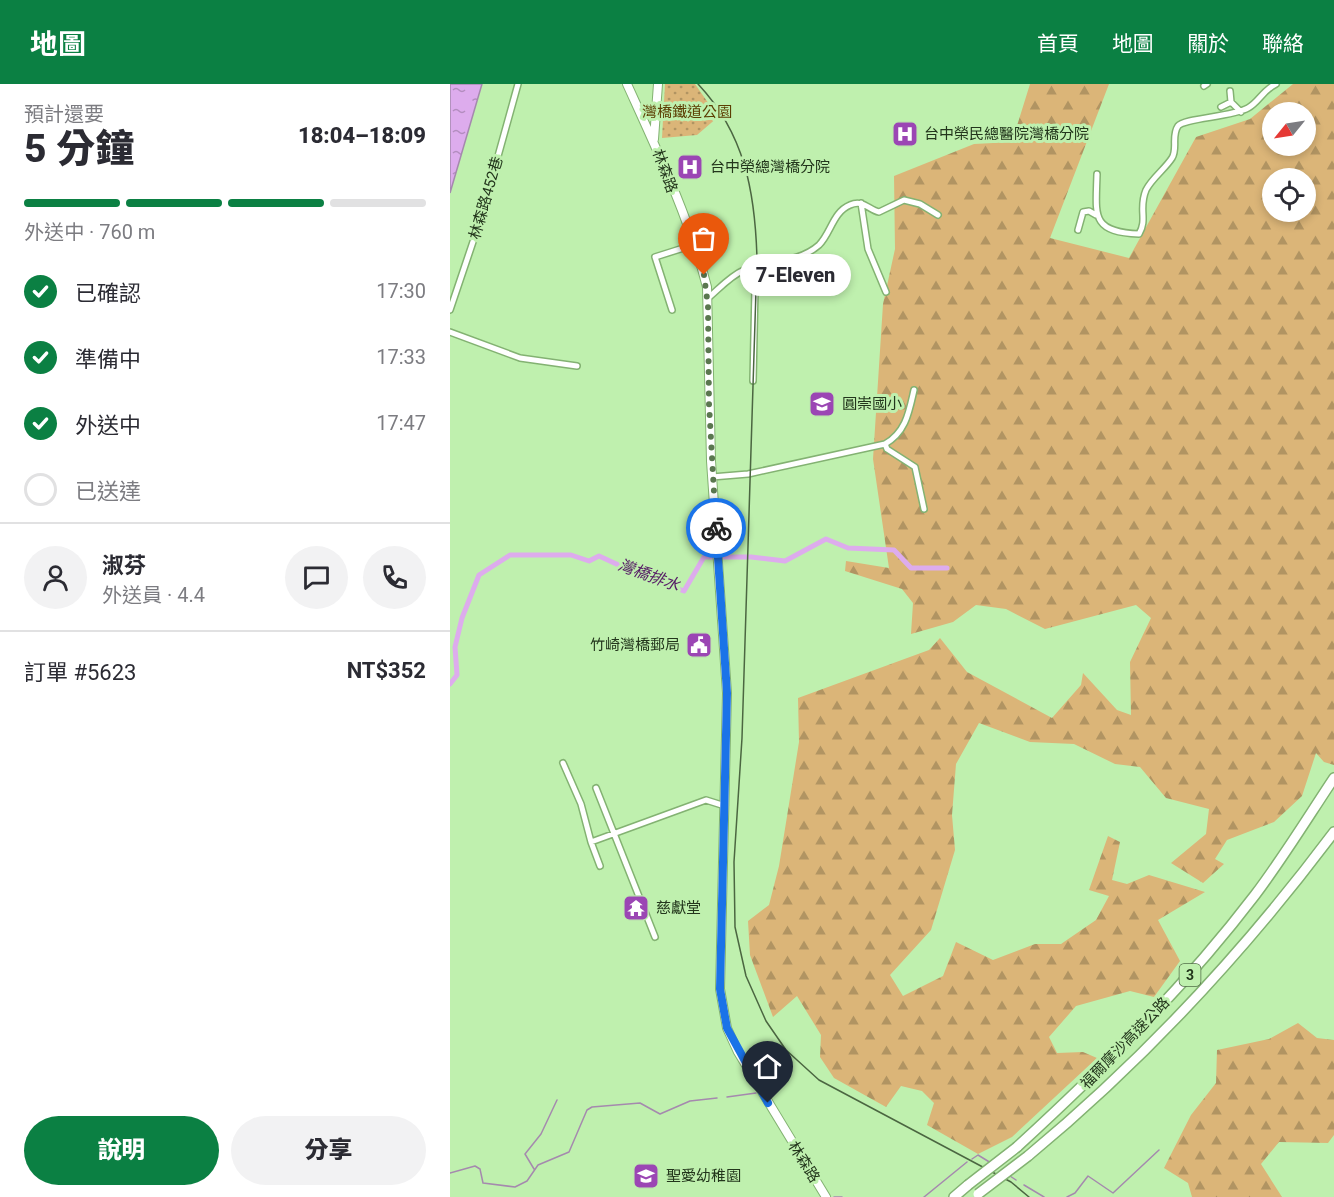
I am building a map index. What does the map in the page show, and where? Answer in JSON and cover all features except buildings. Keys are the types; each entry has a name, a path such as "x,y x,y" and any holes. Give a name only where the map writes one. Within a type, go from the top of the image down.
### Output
{"highway":[{"name":"福爾摩沙高速公路","path":"954,1197 1017,1147 1106,1064 1199,964 1256,893 1334,778"},
{"name":"福爾摩沙高速公路","path":"976,1195 1028,1156 1120,1076 1178,1019 1277,907 1334,831"}],"main road":[{"name":"林森路","path":"627,84 654,140 700,263 707,299 712,477 727,693 720,989 727,1028 738,1052 826,1196"},
{"path":"654,140 658,84"}],"street":[{"name":"林森路452巷","path":"450,310 480,221 518,84"},
{"path":"1097,174 1096,215 1102,226 1111,230 1139,234 1144,219 1141,207 1147,188 1174,155 1174,136 1178,126 1185,121 1222,117 1241,112 1251,107 1262,93 1275,84"},
{"path":"1230,91 1231,102 1241,112"},
{"path":"1221,107 1231,102"},
{"path":"707,299 732,277 744,270 802,254 817,246 826,236 837,215 850,205 861,203 879,212 904,200 920,204 938,214"},
{"path":"861,203 868,249 886,292"},
{"path":"1078,230 1083,212 1089,211 1096,215"},
{"path":"672,310 655,257 693,245"},
{"path":"753,381 755,288"},
{"path":"450,332 520,358 577,366"},
{"path":"712,477 748,474 885,444 896,438 907,421 914,390"},
{"path":"885,444 915,467 924,509"},
{"path":"563,763 581,804 600,866"},
{"path":"596,788 655,937"},
{"path":"591,842 706,800 725,806"}],"green space":[{"name":"灣橋鐵道公園","path":"665,84 695,84 718,117 697,135 662,138"},
{"path":"1030,84 1109,84 1050,238 1129,258 1196,137 1250,119 1262,109 1262,156 1316,156 1316,102 1271,102 1293,84 1334,84 1334,765 1324,762 1316,753 1302,796 1274,822 1227,840 1215,859 1224,864 1203,883 1171,863 1206,834 1209,809 1166,798 1140,767 1115,764 1074,744 1030,742 979,723 956,764 952,815 955,850 931,930 890,975 903,996 943,976 956,942 993,960 1035,944 1061,944 1096,920 1109,896 1089,890 1108,836 1120,842 1112,880 1127,884 1149,875 1205,892 1158,920 1180,961 1154,997 1130,991 1076,1006 1049,1037 1057,1053 1083,1052 1097,1058 1012,1137 978,1154 927,1125 934,1103 922,1091 901,1086 886,1107 834,1078 820,1057 821,1035 797,996 773,1017 750,955 748,921 769,905 779,866 799,742 798,698 929,650 940,638 967,672 1052,718 1081,685 1083,673 1117,710 1131,715 1130,662 1151,618 1136,605 1045,629 1006,609 976,605 953,622 911,634 913,603 902,589 845,571 846,561 889,568 873,459 883,304 895,249 894,176 974,144 1012,142"},
{"path":"1298,1023 1317,1038 1334,1040 1334,1135 1328,1143 1279,1142 1261,1164 1282,1197 1192,1197 1188,1183 1164,1168 1191,1115 1216,1083 1217,1050 1269,1039"}],"water":[{"path":"450,84 482,84 450,193"}],"waterway":[{"name":"灣橋排水","path":"450,684 457,675 455,647 462,618 479,575 510,555 571,555 589,561 599,556 649,579 684,591 704,557 751,557 785,561 826,539 848,548 894,550 911,568 947,568"},
{"path":"727,1097 756,1093"},
{"path":"450,1173 475,1166 480,1169 483,1183 515,1187 527,1181 538,1165 569,1152 587,1110 592,1107 640,1103 660,1114 690,1101 717,1098"},
{"path":"534,1169 525,1154 541,1134 557,1100"},
{"path":"1067,1197 1075,1193 1088,1176 1113,1193 1159,1150"},
{"path":"972,1159 978,1155 991,1163"},
{"path":"924,1197 967,1162"},
{"path":"1010,1176 1016,1180"},
{"path":"1024,1185 1044,1197"},
{"path":"834,1197 842,1197"}],"railway":[{"path":"698,84 714,103 737,144 750,187 756,234 742,738 734,862 735,927 746,976 766,1021 786,1050 819,1080 1011,1182 1029,1197"}],"way so far":[{"path":"704,275 708,306 711,462 716,528"}],"place":[{"name":"台中榮民總醫院灣橋分院","path":"905,134"},
{"name":"台中榮總灣橋分院","path":"690,167"},
{"name":"7-Eleven","path":"704,275"},
{"name":"圓崇國小","path":"822,404"},
{"name":"竹崎灣橋郵局","path":"699,645"},
{"name":"慈獻堂","path":"636,908"},
{"name":"聖愛幼稚園","path":"646,1176"}],"route":[{"path":"716,528 727,693 720,989 727,1028 738,1052 768,1103"}]}
